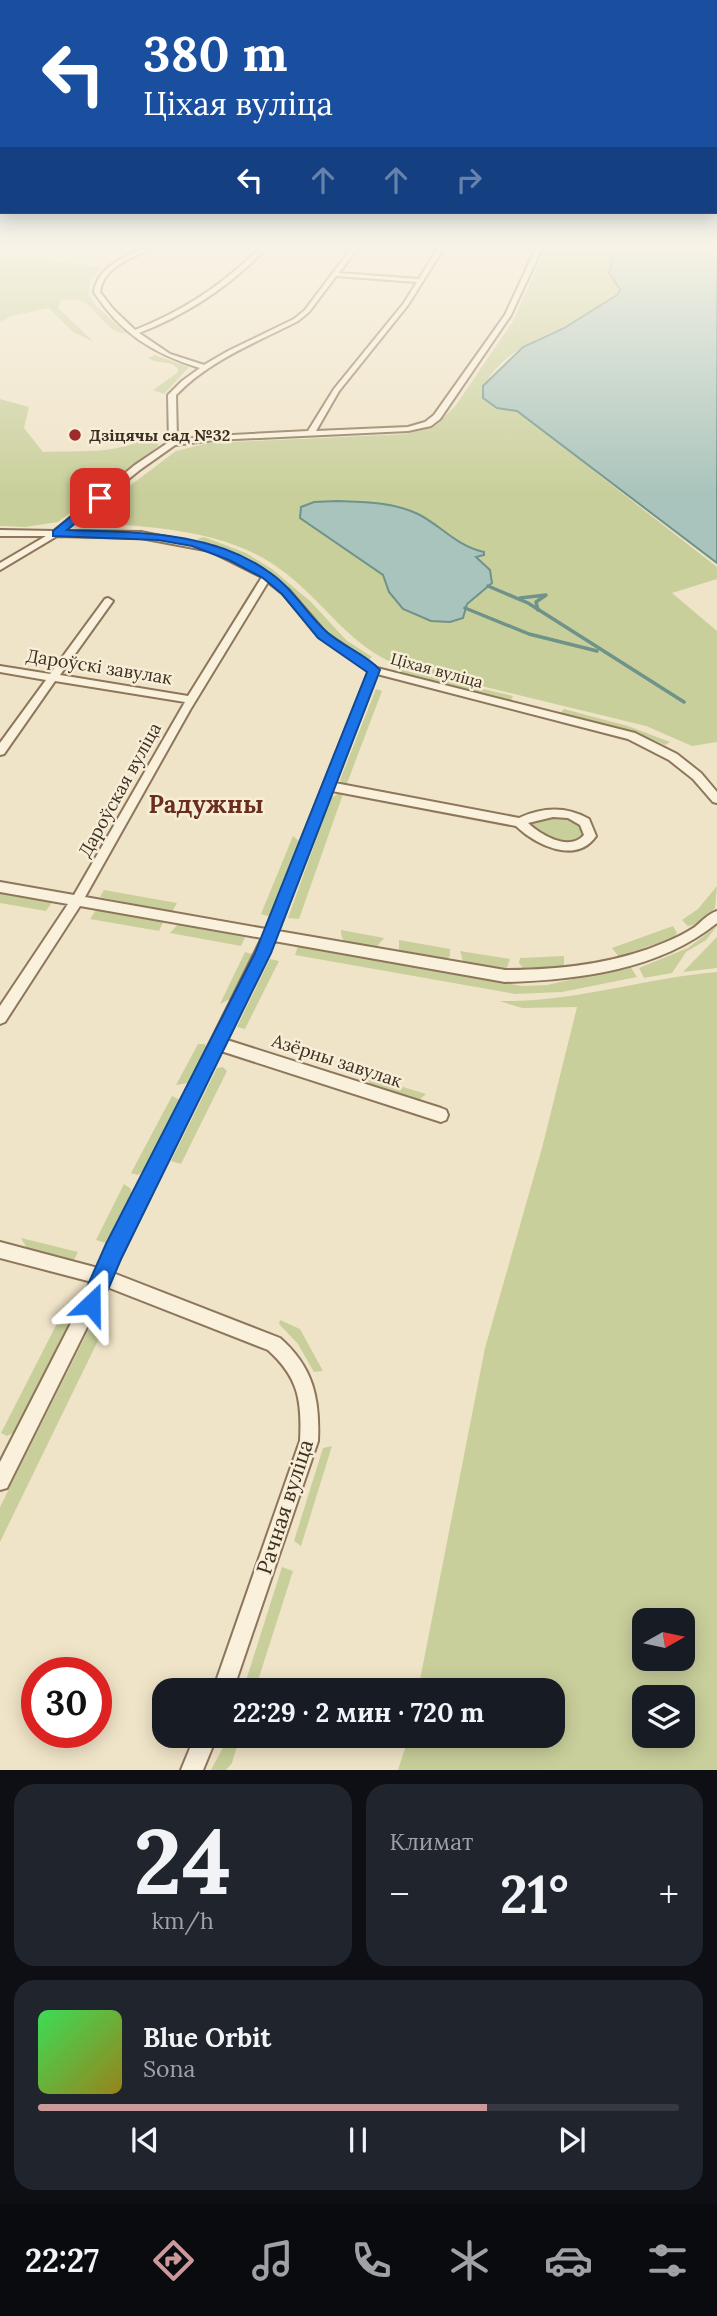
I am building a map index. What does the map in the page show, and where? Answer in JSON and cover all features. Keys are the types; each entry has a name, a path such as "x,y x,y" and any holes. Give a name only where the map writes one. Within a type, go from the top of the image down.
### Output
{"street":[{"path":"132,329 162,351 208,366"},
{"path":"136,332 145,329"},
{"path":"173,443 172,395 183,383 208,366 280,329"},
{"path":"311,433 336,390 384,329"},
{"path":"0,566 57,533 138,467 173,443 202,438 408,429 433,422 498,329"},
{"name":"Ціхая вуліца","path":"0,533 141,535 193,543 233,557 267,576 286,592 323,635 374,670 631,736 673,757 697,776 717,799"},
{"name":"Дароўская вуліца","path":"0,1018 78,900 192,700 267,576"},
{"path":"0,751 108,601"},
{"name":"Дароўскі завулак","path":"0,669 192,700"},
{"path":"0,1482 220,1044 270,935 374,670"},
{"path":"329,786 520,822 545,813 564,813 585,822 590,836 583,844 558,845 536,836 520,822"},
{"path":"0,887 475,972 531,977 594,968 649,954 693,933 717,916"},
{"name":"Азёрны завулак","path":"220,1044 441,1115"},
{"name":"Рачная вуліца","path":"0,1250 103,1277 274,1344 292,1358 302,1379 310,1418 303,1465 227,1678"},
{"path":"192,1770 201,1748"}],"green space":[{"path":"70,329 80,329 94,342"},
{"path":"112,329 121,329 126,333"},
{"path":"508,329 559,329 509,357 494,371 482,390 504,409 517,411 717,567 717,579 672,593 717,631 717,742 692,746 646,726 399,666 352,636 288,575 241,547 190,533 83,521 176,451 208,443 406,434 436,425 456,405"},
{"path":"155,355 189,367 164,394 153,390 177,373 178,369 171,364 148,358"},
{"path":"0,399 29,407 24,428 43,452 116,448 142,440 154,432 159,433 158,446 58,522 25,527 0,526"},
{"path":"204,537 246,553 272,569 311,602 346,640 372,657 366,662 336,641 278,579 255,564 197,539"},
{"path":"398,669 513,696 510,703 395,675"},
{"path":"376,689 382,691 346,786 340,780"},
{"path":"564,709 628,726 670,742 665,745 630,730 559,715"},
{"path":"339,793 343,794 299,919 288,918 331,798"},
{"path":"549,816 576,820 587,831 583,838 569,841 549,837 531,827 535,820"},
{"path":"293,836 300,842 271,917 261,914"},
{"path":"717,886 715,908 699,924 688,926 682,920 698,909"},
{"path":"104,890 177,903 172,912 100,897"},
{"path":"0,893 53,901 46,911 0,903"},
{"path":"96,910 163,922 159,931 90,919"},
{"path":"177,925 245,937 241,946 170,933"},
{"path":"673,926 677,933 674,937 619,957 612,948"},
{"path":"717,926 706,940 686,952 672,973 644,978 639,968 688,948"},
{"path":"341,930 384,938 374,950 357,947 344,940"},
{"path":"717,937 717,968 683,972"},
{"path":"399,940 450,949 450,956 444,961 404,953 399,951"},
{"path":"298,946 522,986 547,985 630,966 637,977 562,992 515,994 295,955"},
{"path":"460,951 510,959 507,968 502,971 464,964"},
{"path":"245,952 255,955 232,998 220,1004"},
{"path":"564,956 564,964 560,968 525,971 519,963 520,958"},
{"path":"270,959 279,961 245,1029 237,1027"},
{"path":"717,972 717,1770 398,1770 405,1748 565,1748 565,1678 420,1678 485,1348 542,1148 577,1007 522,1008 499,1001 554,998"},
{"path":"198,1044 205,1044 207,1050 188,1083 176,1085"},
{"path":"223,1067 227,1071 181,1164 171,1161 217,1068"},
{"path":"367,1076 426,1094 418,1101 370,1085"},
{"path":"172,1096 180,1100 179,1106 149,1167 138,1175 131,1173"},
{"path":"124,1184 131,1189 131,1198 109,1244 96,1240"},
{"path":"21,1238 78,1252 73,1262 28,1250"},
{"path":"68,1302 79,1304 17,1431 7,1436 1,1433"},
{"path":"97,1313 109,1318 0,1542 0,1507"},
{"path":"280,1320 300,1329 323,1371 314,1372 298,1344 279,1324"},
{"path":"332,1446 301,1546 294,1541 323,1448"},
{"path":"282,1567 293,1571 259,1678 247,1678"},
{"path":"223,1748 236,1748 232,1763 226,1770 211,1770"}],"water":[{"path":"563,329 717,329 717,563 517,411 497,408 483,398 483,386 523,347"},
{"path":"314,502 389,505 418,514 457,541 484,552 484,555 476,557 490,570 492,583 467,604 463,618 450,622 431,621 403,609 389,592 383,575 300,518 301,507"}],"waterway":[{"path":"488,586 538,609"},
{"path":"520,598 546,595 536,602 538,609"},
{"path":"465,608 529,634 597,651"},
{"path":"538,609 684,702"}],"place":[{"name":"Дзіцячы сад №32","path":"75,435"}],"district":[{"name":"Радужны","path":"206,805"}],"route":[{"path":"91,1304 114,1251 220,1044 263,953 374,670 345,653 323,635 286,592 267,576 233,557 194,543 158,537 57,533 100,498"}]}
